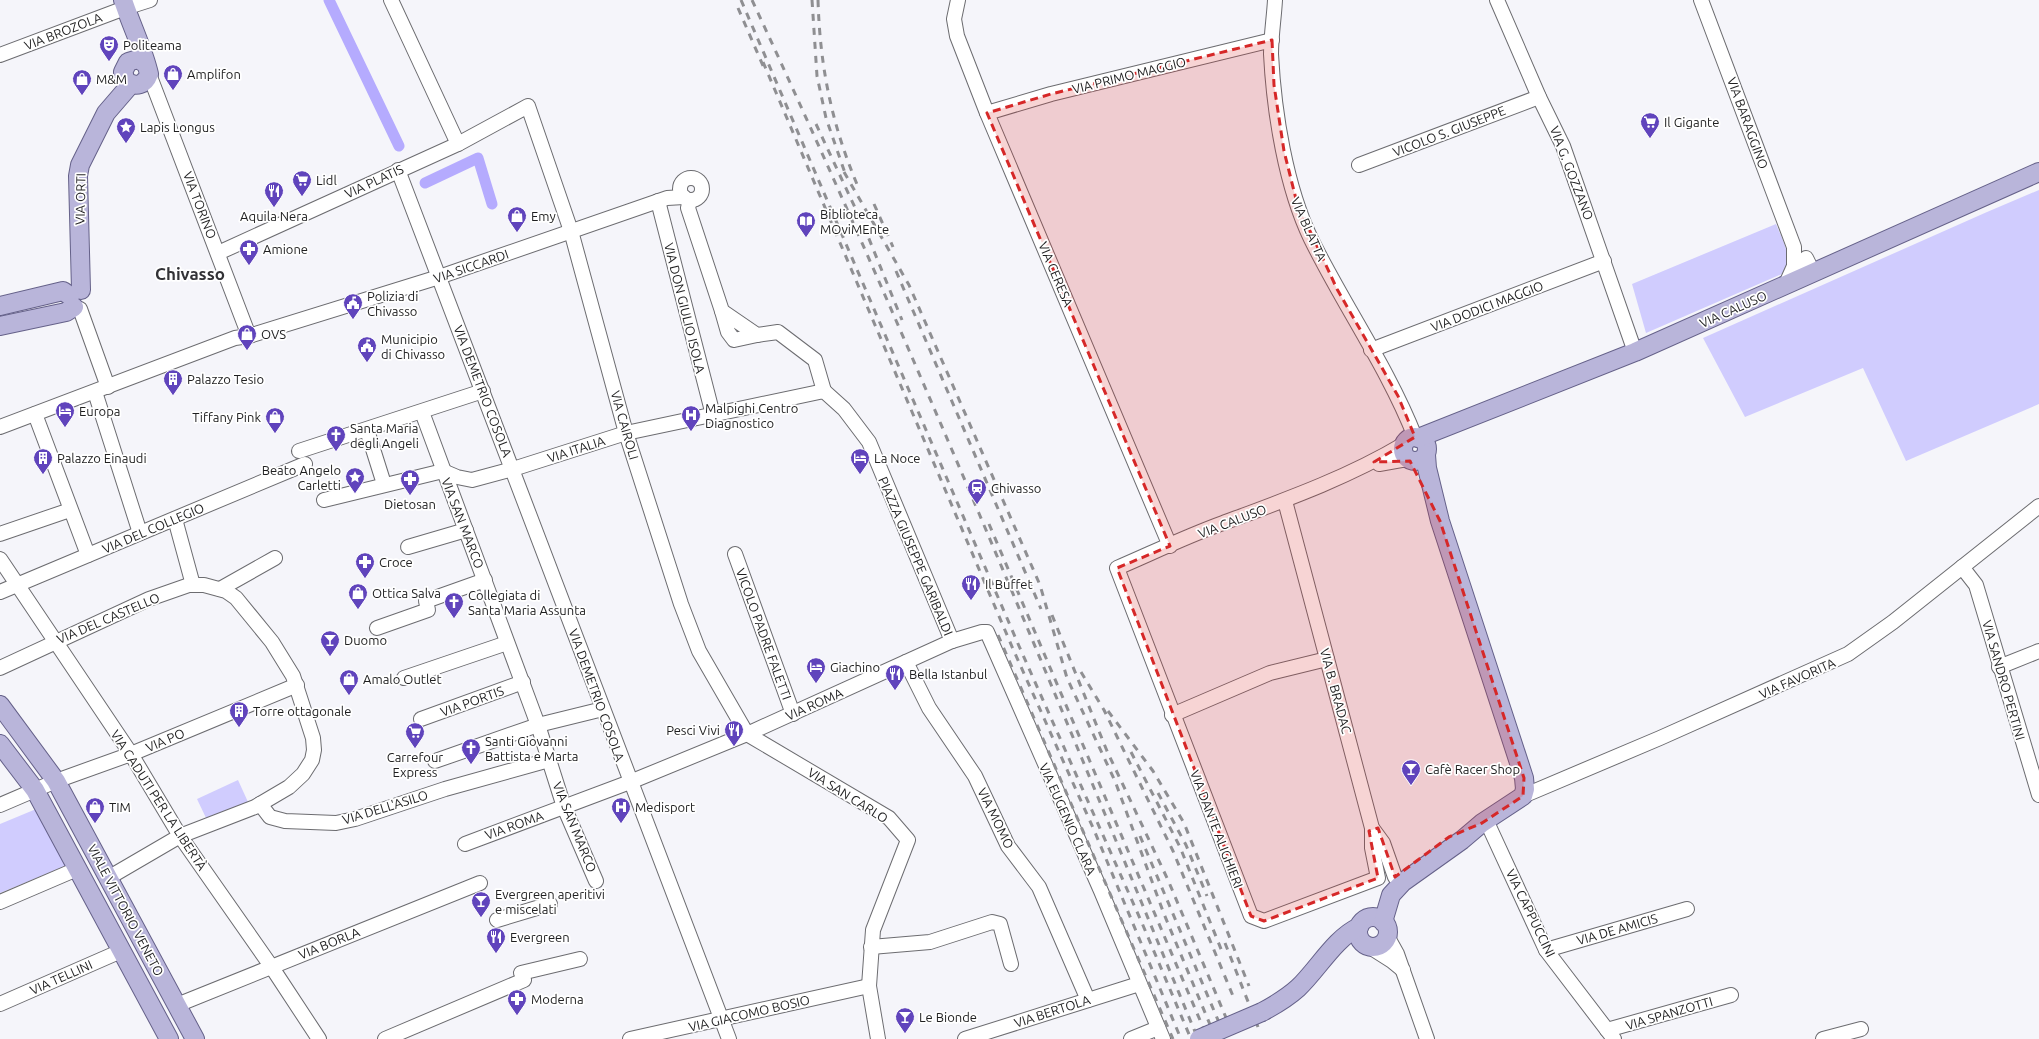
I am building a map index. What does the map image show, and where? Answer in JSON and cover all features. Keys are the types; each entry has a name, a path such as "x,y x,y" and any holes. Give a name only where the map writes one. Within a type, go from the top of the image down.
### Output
{"main road":[{"path":"124,4 134,32 142,47 148,69"},
{"name":"VIA ORTI","path":"76,301 78,176 80,165 106,114 106,107 111,92 127,73 134,32"},
{"path":"127,73 138,59 148,69"},
{"name":"VIA CALUSO","path":"1415,449 1433,442 1450,426 1635,352 1786,286 1801,259 1827,267 2039,172"},
{"name":"VIA CALUSO","path":"2012,184 2039,176"},
{"path":"0,306 63,291 76,301 66,312 0,326"},
{"path":"1372,932 1376,905 1401,870 1449,837 1484,821 1523,796 1525,789 1524,778 1415,449"},
{"name":"VIALE VITTORIO VENETO","path":"0,705 56,781 196,1039"},
{"name":"VIALE VITTORIO VENETO","path":"0,744 35,790 169,1039"},
{"path":"1372,932 1391,895 1399,886 1462,840 1484,821"},
{"path":"1199,1039 1262,1012 1280,1002 1298,988 1350,931 1372,932"}],"street":[{"name":"VIA BROZOLA","path":"0,55 124,4 150,0"},
{"path":"391,0 458,144"},
{"name":"VIA CERESA","path":"958,0 954,20 957,36 987,113 1170,546"},
{"name":"VIA BLATTA","path":"1275,0 1272,40 1274,85 1292,191 1311,238 1371,350 1398,396 1415,449"},
{"name":"VIA G. GOZZANO","path":"1496,0 1539,98 1563,146 1635,352"},
{"name":"VIA BARAGGINO","path":"1701,0 1801,259"},
{"name":"VIA PRIMO MAGGIO","path":"987,113 1064,90 1272,40"},
{"name":"VIA TORINO","path":"148,69 249,336"},
{"name":"VICOLO S. GIUSEPPE","path":"1359,165 1539,98"},
{"name":"VIA PLATIS","path":"218,253 458,144 528,106"},
{"name":"VIA CAIROLI","path":"528,106 570,231 626,433 681,604 699,651 747,734"},
{"name":"VIA DEMETRIO COSOLA","path":"398,170 729,1039"},
{"name":"VIA SICCARDI","path":"0,427 235,338 249,336 439,277 663,199 685,195 722,311 757,335 778,332 815,360 824,391"},
{"name":"VIA DON GIULIO ISOLA","path":"663,199 713,415"},
{"name":"VIA DODICI MAGGIO","path":"1371,350 1604,261"},
{"name":"VIA ORTI","path":"76,301 102,389 140,533"},
{"path":"299,451 483,391"},
{"name":"VIA ITALIA","path":"443,471 457,477 472,480 513,469 626,433 824,391"},
{"name":"PIAZZA GIUSEPPE GARIBALDI","path":"824,391 844,408 869,442 952,641"},
{"name":"VIA SAN MARCO","path":"422,412 507,643 523,682 564,807 596,880"},
{"path":"35,414 88,555"},
{"path":"367,430 384,484"},
{"name":"VIA CALUSO","path":"1117,568 1221,524 1285,501 1346,474 1415,449"},
{"name":"VIA DEL COLLEGIO","path":"0,592 306,464"},
{"path":"324,500 384,484 443,471"},
{"name":"VIA B. BRADAC","path":"1285,501 1372,828 1384,843 1395,877"},
{"name":"VIA FAVORITA","path":"1523,796 1667,735 1848,654 1893,622 2039,506"},
{"path":"0,534 70,510"},
{"path":"175,519 193,585"},
{"path":"408,547 466,530"},
{"name":"VICOLO PADRE FALETTI","path":"735,554 793,714"},
{"path":"108,878 180,836 260,804 289,787 303,774 312,760 314,750 313,738 297,685 285,661 257,622 236,598 220,588 275,558"},
{"name":"VIA CADUTI PER LA LIBERTÀ","path":"0,559 131,754 180,836 272,966 319,1039"},
{"name":"VIA SANDRO PERTINI","path":"1962,567 1976,585 1999,667 2039,795"},
{"name":"VIA DANTE ALIGHIERI","path":"1117,568 1172,715 1251,916 1264,921 1378,878 1372,848 1372,828"},
{"path":"377,628 428,610 426,601 485,580"},
{"name":"VIA DEL CASTELLO","path":"0,668 54,641 149,599 193,585 204,585 220,588"},
{"name":"VIA EUGENIO CLARA","path":"952,641 982,632 987,632 990,636 1032,737 1101,891 1161,1033"},
{"name":"VIA ROMA","path":"465,844 630,782 747,734 952,641"},
{"path":"404,678 507,643"},
{"path":"1999,667 2039,651"},
{"path":"1172,715 1270,674 1327,659"},
{"name":"VIA MOMO","path":"906,662 929,708 975,776 1008,846 1039,887 1088,1000"},
{"name":"VIA PORTIS","path":"421,719 523,682"},
{"name":"VIA PO","path":"0,805 56,781 131,754 262,698 297,685"},
{"path":"435,761 538,725 603,709"},
{"name":"VIA SAN CARLO","path":"747,734 889,818 908,840 873,930 868,986 878,1039"},
{"name":"VIA DELL'ASILO","path":"260,804 270,817 285,821 336,823 355,819 445,789 549,760"},
{"name":"VIA CAPPUCCINI","path":"1484,821 1546,950 1610,1035"},
{"path":"0,902 78,869"},
{"name":"VIA BORLA","path":"177,1005 480,883"},
{"path":"497,920 550,904"},
{"name":"VIA DE AMICIS","path":"1546,950 1687,909"},
{"path":"871,947 930,942 992,922 1000,924 1012,964"},
{"path":"1372,932 1392,961 1403,970"},
{"path":"1372,932 1397,954 1427,1039"},
{"name":"VIA TELLINI","path":"0,1004 121,951"},
{"path":"385,1039 523,977 580,959"},
{"name":"VIA BERTOLA","path":"966,1039 1139,984"},
{"name":"VIA GIACOMO BOSIO","path":"630,1039 868,986"},
{"name":"VIA SPANZOTTI","path":"1610,1035 1731,996"},
{"path":"1823,1039 1861,1029"},
{"path":"1131,1039 1161,1033"}],"highlighted area":[{"path":"1272,40 1274,85 1284,151 1297,203 1337,289 1398,396 1415,437 1374,462 1410,461 1440,521 1524,778 1523,796 1482,823 1449,837 1395,877 1378,828 1369,831 1378,878 1264,921 1251,916 1117,568 1170,546 987,113 1051,94"}],"shaded area":[{"path":"2039,190 2039,404 1906,461 1863,368 1745,417 1703,338"},
{"path":"1776,224 1784,243 1787,256 1786,268 1782,274 1646,333 1632,284"},
{"path":"238,780 248,802 207,820 197,799"},
{"path":"41,807 73,863 0,893 0,824"}],"waterway":[{"path":"329,0 399,146"},
{"path":"425,183 478,158 492,204"}],"railway":[{"path":"741,0 1019,646 1142,923 1191,1039"},
{"path":"752,0 869,258 981,517 1198,1039"},
{"path":"812,0 817,76 826,118 846,176"},
{"path":"818,0 821,49 829,96 841,142 859,189"},
{"path":"738,8 764,68"},
{"path":"763,62 1013,649 1094,830 1181,1039"},
{"path":"816,124 865,229 902,320"},
{"path":"844,172 909,285 1040,585 1067,678 1115,781 1164,914 1216,1039"},
{"path":"874,204 893,247"},
{"path":"896,271 1041,609"},
{"path":"989,524 1208,1039"},
{"path":"1052,615 1107,751 1168,880 1235,1039"},
{"path":"998,635 1173,1039"},
{"path":"1081,672 1104,710 1173,851 1233,996"},
{"path":"1108,711 1153,771 1184,823 1249,986"},
{"path":"1131,752 1180,847 1223,954"},
{"path":"1158,793 1186,845 1207,896"},
{"path":"1140,836 1226,1039"},
{"path":"1225,943 1258,1027"}],"place":[{"name":"Politeama","path":"109,62"},
{"name":"Amplifon","path":"173,91"},
{"name":"M&M","path":"82,96"},
{"name":"Il Gigante","path":"1650,139"},
{"name":"Lapis Longus","path":"126,144"},
{"name":"Lidl","path":"302,197"},
{"name":"Aquila Nera","path":"274,208"},
{"name":"Emy","path":"517,233"},
{"name":"Biblioteca MOviMEnte","path":"806,238"},
{"name":"Amione","path":"249,266"},
{"name":"Polizia di Chivasso","path":"353,320"},
{"name":"OVS","path":"247,351"},
{"name":"Municipio di Chivasso","path":"367,363"},
{"name":"Palazzo Tesio","path":"173,396"},
{"name":"Europa","path":"65,428"},
{"name":"Malpighi Centro Diagnostico","path":"691,432"},
{"name":"Tiffany Pink","path":"275,434"},
{"name":"Santa Maria degli Angeli","path":"336,452"},
{"name":"Palazzo Einaudi","path":"43,475"},
{"name":"La Noce","path":"860,475"},
{"name":"Beato Angelo Carletti","path":"355,494"},
{"name":"Dietosan","path":"410,496"},
{"name":"Chivasso","path":"977,505"},
{"name":"Croce","path":"365,579"},
{"name":"Il Buffet","path":"971,601"},
{"name":"Ottica Salva","path":"358,610"},
{"name":"Collegiata di Santa Maria Assunta","path":"454,619"},
{"name":"Duomo","path":"330,657"},
{"name":"Giachino","path":"816,684"},
{"name":"Bella Istanbul","path":"895,691"},
{"name":"Amalo Outlet","path":"349,696"},
{"name":"Torre ottagonale","path":"239,728"},
{"name":"Pesci Vivi","path":"734,747"},
{"name":"Carrefour Express","path":"415,749"},
{"name":"Santi Giovanni Battista e Marta","path":"471,765"},
{"name":"Cafè Racer Shop","path":"1411,786"},
{"name":"TIM","path":"95,824"},
{"name":"Medisport","path":"621,824"},
{"name":"Evergreen aperitivi e miscelati","path":"481,918"},
{"name":"Evergreen","path":"496,954"},
{"name":"Moderna","path":"517,1016"},
{"name":"Le Bionde","path":"905,1034"}],"district":[{"name":"Chivasso","path":"190,273"}]}
